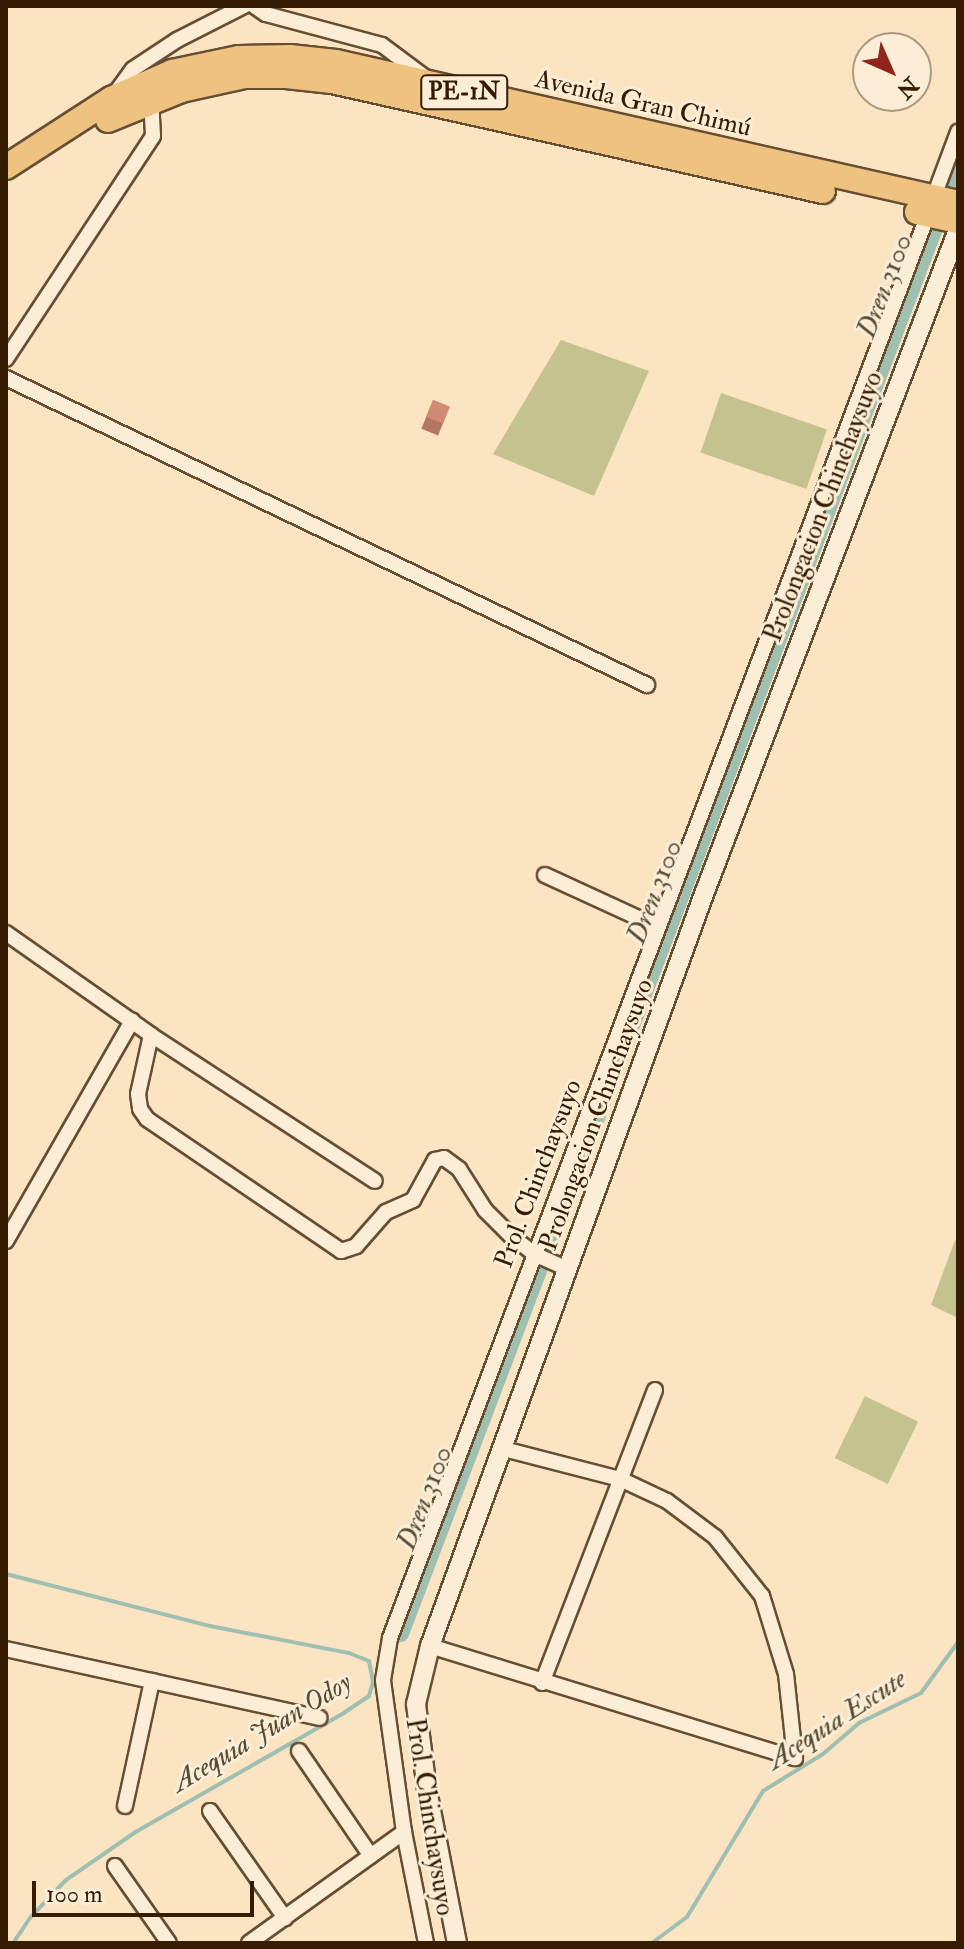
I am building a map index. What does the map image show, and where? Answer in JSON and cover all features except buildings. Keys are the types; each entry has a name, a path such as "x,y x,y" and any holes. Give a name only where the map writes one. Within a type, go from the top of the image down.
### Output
{"highway":[{"name":"Avenida Gran Chimú","path":"6,167 111,99 172,72 239,58 290,57 336,62 435,85 946,213"},
{"name":"Avenida Gran Chimú","path":"6,186 120,112 181,90 244,76 332,81 946,213"}],"street":[{"path":"111,99 133,69 177,40 244,6"},
{"path":"254,6 266,14 382,45 435,85"},
{"path":"6,359 153,136 151,101"},
{"name":"Prol. Chinchaysuyo","path":"426,1943 404,1832 383,1680 390,1638 537,1255 658,927 946,213 958,132"},
{"name":"Prolongacion Chinchaysuyo","path":"457,1943 427,1790 416,1704 430,1646 562,1267 704,894 946,213"},
{"path":"6,378 647,685"},
{"path":"545,875 658,927"},
{"path":"6,933 151,1035 375,1181"},
{"path":"6,1241 132,1021"},
{"path":"151,1035 138,1094 140,1109 147,1119 341,1251 356,1246 386,1212 413,1200 435,1160 444,1158 459,1169 485,1210 537,1255 562,1267"},
{"path":"542,1683 655,1390"},
{"path":"430,1646 542,1683 795,1758 786,1674 762,1596 715,1537 667,1501 620,1479 500,1448"},
{"path":"6,1649 320,1718"},
{"path":"125,1806 152,1681"},
{"path":"299,1751 371,1856"},
{"path":"210,1811 285,1918"},
{"path":"254,1942 404,1832"},
{"path":"115,1866 169,1943"}],"shaded area":[{"path":"561,340 649,371 594,496 493,454"},
{"path":"721,393 827,429 806,489 700,453"},
{"path":"955,1240 958,1242 958,1318 931,1305"},
{"path":"865,1396 918,1422 888,1484 835,1458"}],"waterway":[{"name":"Dren 3100","path":"401,1634 958,168"},
{"name":"Acequia Juan Odoy","path":"6,1574 210,1626 349,1653 369,1661 373,1682 369,1696 344,1713 137,1831 66,1880 30,1918 13,1943"},
{"name":"Acequia Escute","path":"652,1943 687,1917 763,1791 823,1754 859,1723 921,1693 958,1642"}]}
